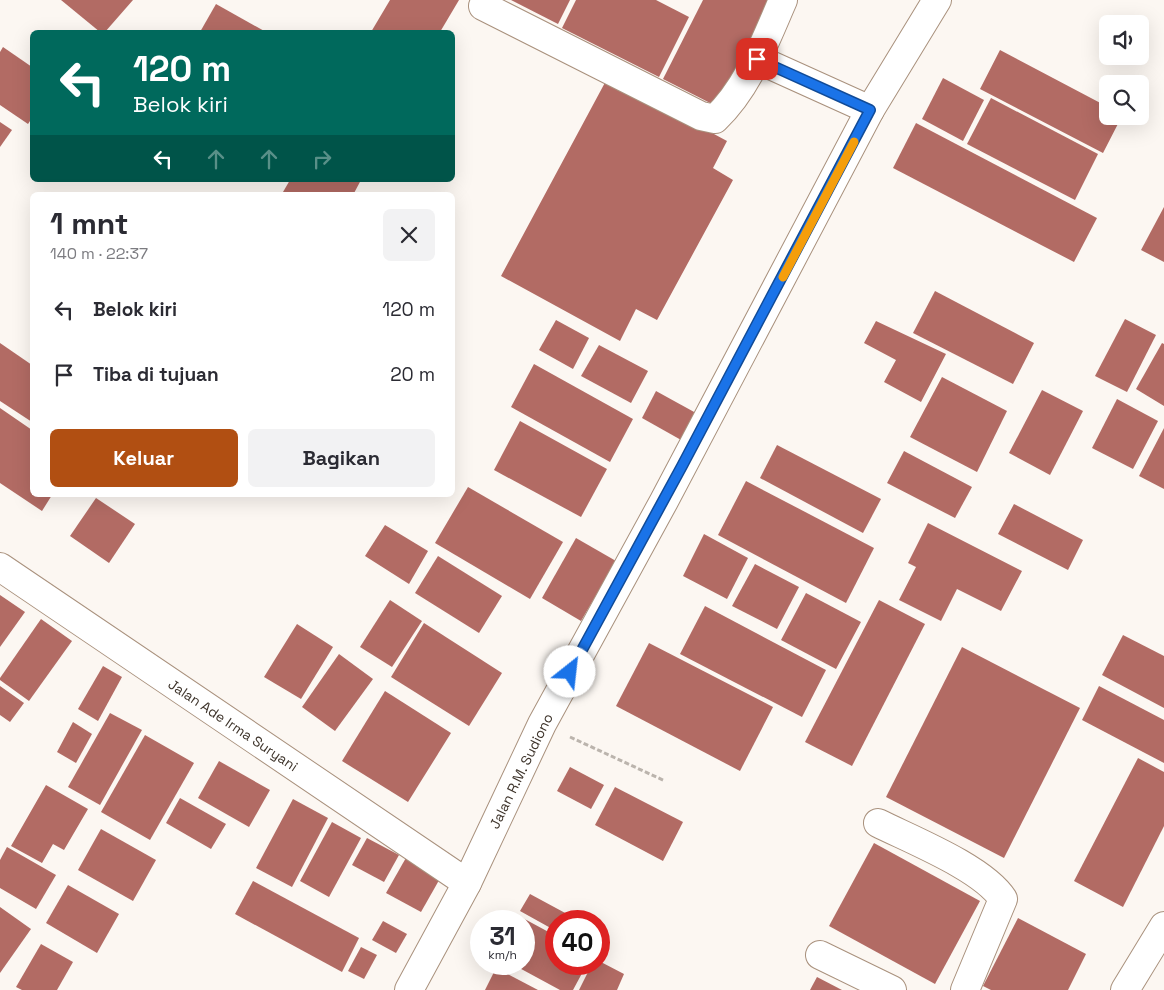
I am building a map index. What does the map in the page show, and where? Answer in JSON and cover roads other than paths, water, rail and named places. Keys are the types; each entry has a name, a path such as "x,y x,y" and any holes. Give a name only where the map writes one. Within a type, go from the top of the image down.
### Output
{"street":[{"path":"483,6 701,116 715,119 726,109 757,59 783,0"},
{"name":"Jalan R.M. Sudiono","path":"410,990 466,883 542,724 664,500 870,110 937,0"},
{"path":"757,59 870,110"},
{"name":"Jalan Ade Irma Suryani","path":"0,567 466,883"},
{"path":"878,823 976,873 997,890 1003,899 965,990"},
{"path":"1125,990 1164,926"},
{"path":"820,955 892,990"}]}
